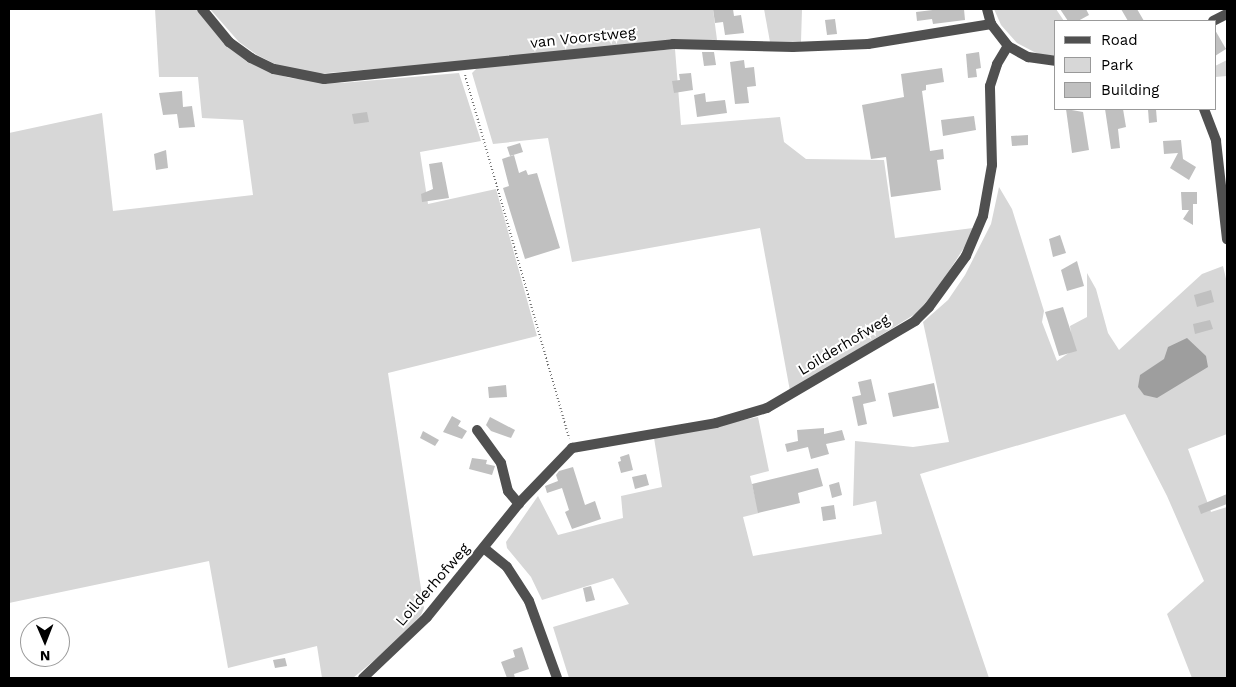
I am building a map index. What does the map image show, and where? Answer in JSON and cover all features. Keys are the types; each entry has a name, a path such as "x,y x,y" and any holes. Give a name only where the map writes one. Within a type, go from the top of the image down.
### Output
{"street":[{"name":"van Voorstweg","path":"202,9 229,42 251,58 274,70 324,79 673,44 793,47 859,45 992,24"},
{"path":"987,9 992,24 1008,46 1028,57 1054,61"},
{"path":"1215,20 1227,14"},
{"name":"Loilderhofweg","path":"363,678 427,617 519,504 572,448 739,418 767,408 807,386 915,320 948,285 976,235 983,216 992,165 990,86 997,64 1008,46"},
{"path":"1204,110 1216,141 1227,239"},
{"path":"477,430 501,463 508,491 519,504"},
{"path":"485,548 507,567 529,601 557,678"}],"path":[{"path":"462,66 572,448"}],"green space":[{"path":"155,9 196,9 218,36 240,56 270,72 290,78 341,83 459,73 481,141 420,152 428,204 496,189 537,336 388,373 424,608 421,615 395,643 353,678 322,678 317,646 228,668 209,561 9,603 9,133 102,113 113,211 253,195 243,120 202,118 198,77 159,77"},
{"path":"210,9 713,9 717,40 315,74 277,65 257,55 239,42"},
{"path":"764,9 802,9 801,42 770,42"},
{"path":"994,9 1056,9 1063,20 1054,20 1054,56 1038,54 1017,43 1001,25"},
{"path":"675,49 681,125 780,117 784,142 806,159 884,160 895,238 973,228 969,240 925,308 790,391 760,228 572,262 548,138 493,144 472,73 478,67"},
{"path":"1227,60 1227,76 1216,77 1216,66"},
{"path":"999,187 1012,209 1044,311 1042,322 1057,361 1073,350 1070,326 1087,317 1087,273 1096,289 1108,333 1119,350 1202,274 1223,266 1227,283 1227,434 1188,449 1211,512 1227,507 1227,678 1192,678 1167,614 1204,581 1167,496 1125,414 920,474 989,678 569,678 553,627 629,604 613,578 542,600 531,577 507,548 506,542 538,496 558,535 623,518 621,496 662,487 654,438 758,417 769,471 750,476 759,513 743,517 753,556 882,534 876,501 853,506 855,441 913,447 949,442 923,322 948,300 965,275 991,224"}],"shaded area":[{"path":"1187,338 1206,356 1208,367 1157,398 1144,395 1138,387 1140,375 1164,359 1168,347"}],"building":[{"path":"713,9 733,9 734,16 741,15 744,33 725,35 723,22 715,23"},
{"path":"964,9 965,20 933,24 932,19 917,21 916,12"},
{"path":"1060,9 1086,9 1089,15 1080,20 1067,20"},
{"path":"1121,9 1137,9 1143,20 1127,20"},
{"path":"835,19 837,34 827,35 825,20"},
{"path":"1216,32 1226,49 1216,55"},
{"path":"702,52 714,52 716,65 704,66"},
{"path":"979,52 981,68 976,69 977,77 968,78 966,54"},
{"path":"744,60 745,68 754,67 756,86 747,87 749,103 735,104 730,62"},
{"path":"942,68 944,82 926,85 926,90 922,91 930,151 943,149 944,159 937,160 941,190 891,197 886,157 871,159 862,105 904,97 901,74"},
{"path":"691,73 693,90 674,93 672,81 680,80 679,74"},
{"path":"182,91 183,107 192,106 195,127 179,128 177,114 163,115 159,93"},
{"path":"705,93 706,102 725,100 727,113 697,117 694,95"},
{"path":"1066,110 1083,112 1089,150 1072,153"},
{"path":"1105,110 1123,110 1126,127 1118,129 1120,148 1111,149"},
{"path":"1148,110 1156,110 1157,122 1149,123"},
{"path":"367,112 369,122 354,124 352,114"},
{"path":"974,116 976,130 943,136 941,120"},
{"path":"1028,135 1028,145 1012,146 1011,136"},
{"path":"1181,140 1183,159 1196,167 1189,180 1170,168 1178,153 1164,154 1163,141"},
{"path":"520,143 523,152 510,156 507,147"},
{"path":"166,150 168,168 156,170 154,154"},
{"path":"514,155 519,173 526,170 528,175 537,173 560,248 525,259 503,188 509,186 502,159"},
{"path":"442,162 449,198 422,202 421,194 433,189 429,164"},
{"path":"1181,192 1197,192 1197,204 1193,204 1193,225 1183,219 1189,210 1182,210"},
{"path":"1060,235 1066,253 1053,257 1049,239"},
{"path":"1077,261 1084,286 1067,291 1061,270"},
{"path":"1211,290 1214,302 1197,307 1194,295"},
{"path":"1063,307 1077,351 1059,356 1045,312"},
{"path":"1210,320 1213,329 1195,334 1193,324"},
{"path":"871,379 876,401 863,404 867,424 858,426 852,397 861,395 858,382"},
{"path":"934,383 939,408 893,417 888,393"},
{"path":"506,385 507,397 489,398 488,387"},
{"path":"452,416 461,421 458,426 467,431 462,439 443,432"},
{"path":"490,417 515,430 511,438 491,431 486,425"},
{"path":"824,428 824,434 842,430 845,440 826,444 829,454 811,459 808,447 787,452 785,444 798,441 797,430"},
{"path":"423,431 439,440 435,446 420,438"},
{"path":"629,454 633,470 621,473 618,462 621,461 620,457"},
{"path":"472,458 487,460 486,464 495,466 492,475 469,469"},
{"path":"573,467 585,505 595,501 601,519 572,529 565,512 569,510 562,488 547,493 545,486 558,481 556,475 559,471"},
{"path":"818,468 823,486 798,493 800,503 758,513 752,484"},
{"path":"646,474 649,485 635,489 632,477"},
{"path":"839,482 842,495 832,498 829,485"},
{"path":"1227,494 1227,504 1201,514 1198,506"},
{"path":"834,505 836,519 823,521 821,507"},
{"path":"591,586 595,600 586,602 583,588"},
{"path":"522,647 529,669 514,674 515,678 507,678 501,662 515,657 513,650"},
{"path":"285,658 287,666 275,668 273,660"}]}
